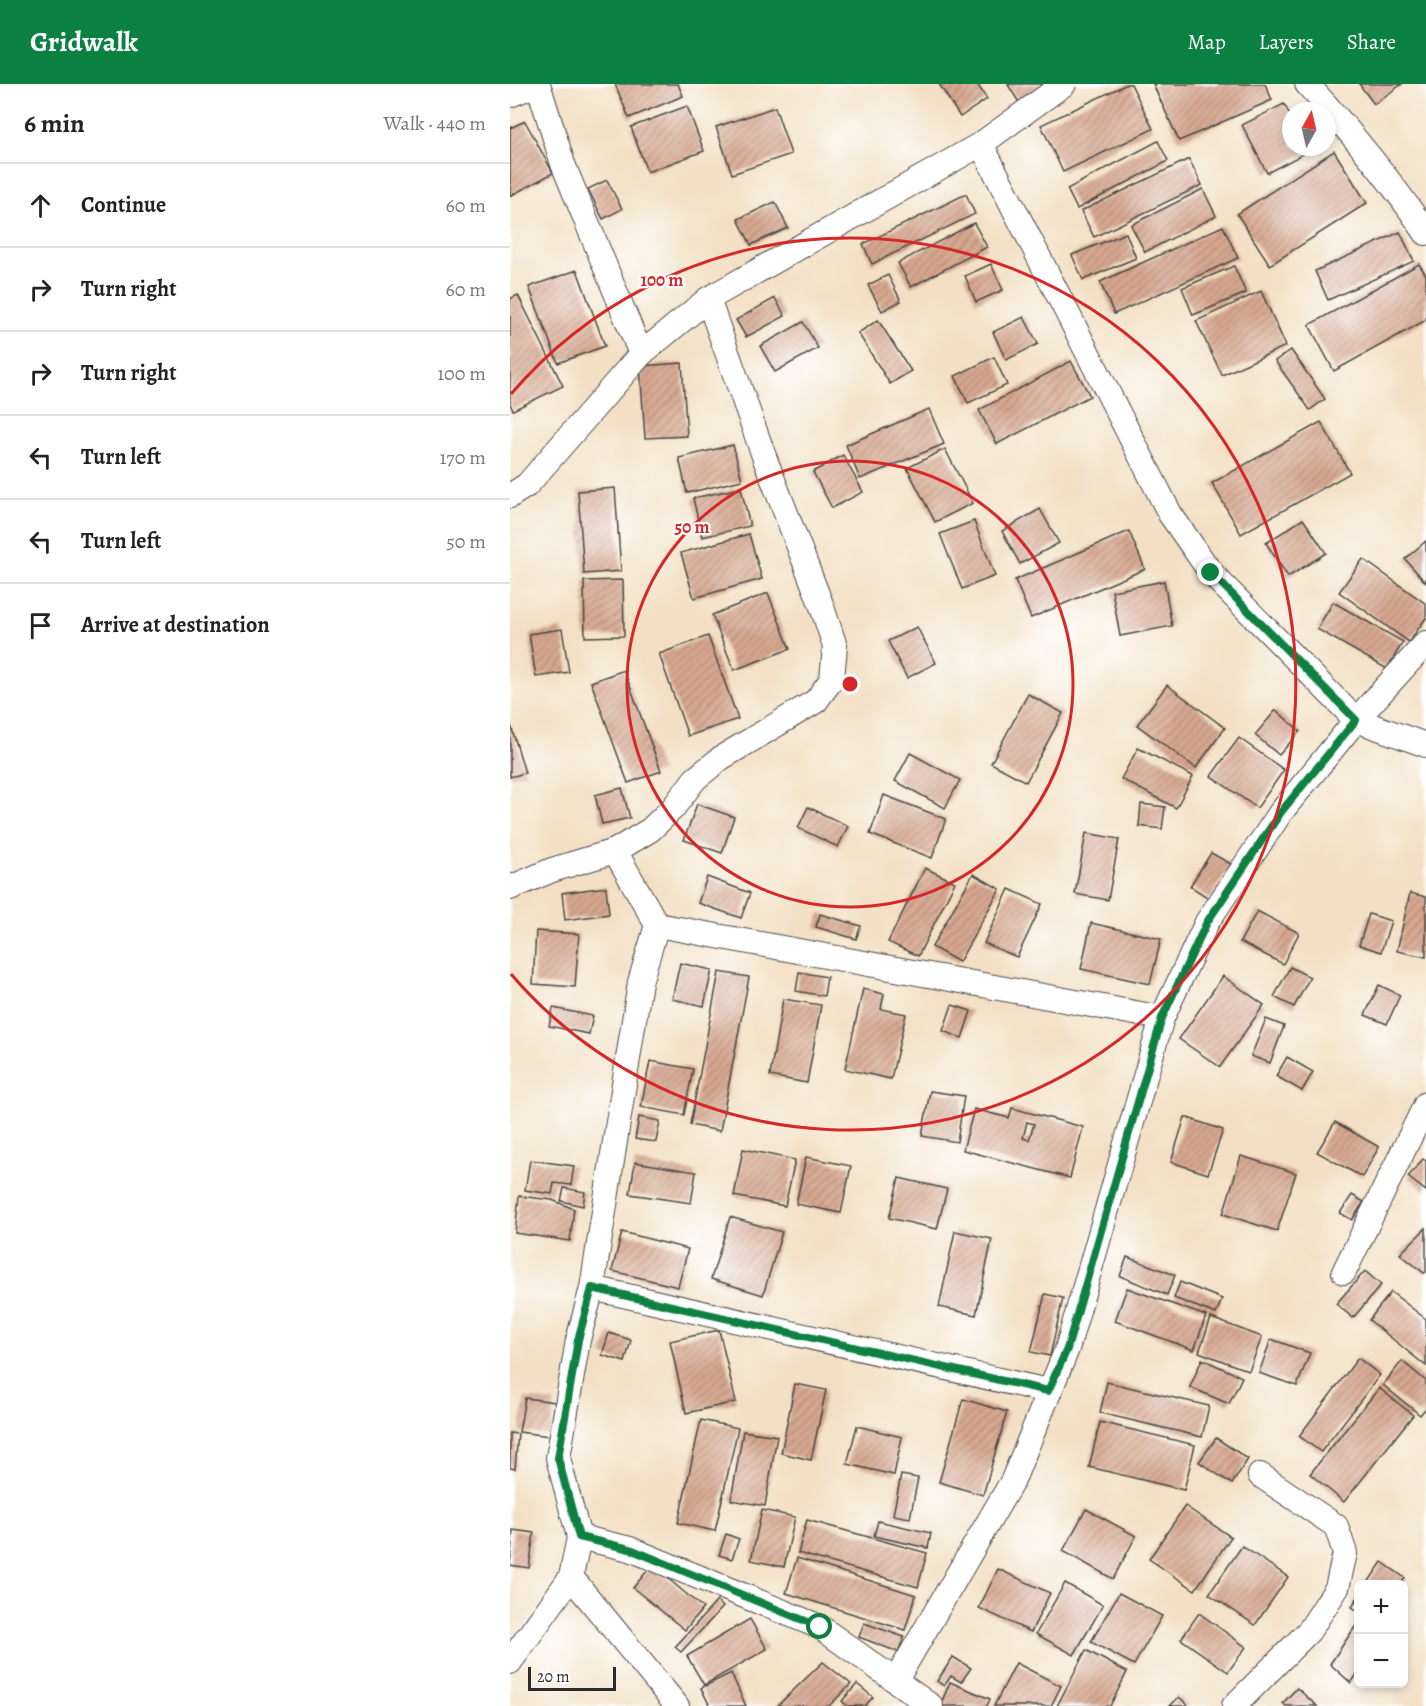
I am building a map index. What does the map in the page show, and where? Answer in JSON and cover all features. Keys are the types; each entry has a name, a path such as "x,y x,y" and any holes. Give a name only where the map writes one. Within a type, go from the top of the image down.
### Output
{"street":[{"path":"510,95 538,84 563,164 641,354"},
{"path":"510,496 526,485 641,354 708,299 981,144 1063,84"},
{"path":"1307,84 1341,120 1426,233"},
{"path":"981,144 1170,514 1211,573 1356,720 1426,745"},
{"path":"510,888 552,870 615,851 650,830 673,808 695,778 721,758 816,701 832,679 835,646 825,615 765,459 708,299"},
{"path":"896,1680 1013,1480 1067,1349 1162,1018 1207,922 1281,812 1356,720 1426,643"},
{"path":"510,1662 571,1577 579,1537 558,1458 578,1340 592,1288 640,982 657,925 615,851"},
{"path":"657,925 1162,1018"},
{"path":"1344,1272 1426,1104"},
{"path":"592,1288 1048,1391"},
{"path":"1234,1706 1309,1631 1337,1588 1345,1553 1335,1526 1260,1475"},
{"path":"579,1537 630,1549 820,1627 931,1706"},
{"path":"571,1577 676,1706"}],"building":[{"path":"615,84 678,84 683,96 629,118"},
{"path":"939,84 977,84 987,99 960,117"},
{"path":"1049,84 1020,104 1008,85"},
{"path":"1131,84 1153,129 1063,172 1041,125"},
{"path":"1153,84 1265,84 1272,100 1179,141"},
{"path":"1359,84 1402,84 1374,104"},
{"path":"1282,105 1282,156 1299,156 1267,173 1242,125"},
{"path":"687,106 704,151 647,172 631,127"},
{"path":"775,107 791,154 732,174 716,127"},
{"path":"525,121 553,173 510,196 510,128"},
{"path":"1158,141 1168,161 1077,209 1067,189"},
{"path":"1336,154 1367,203 1270,265 1237,214 1326,156 1336,156"},
{"path":"1189,159 1202,185 1094,237 1081,211"},
{"path":"607,180 622,209 603,219 588,189"},
{"path":"1203,189 1216,216 1145,252 1131,225"},
{"path":"966,194 975,214 872,264 863,244"},
{"path":"775,202 788,228 751,245 738,219"},
{"path":"974,223 987,247 911,287 898,263"},
{"path":"1223,226 1238,258 1114,314 1100,282"},
{"path":"1400,232 1414,261 1328,300 1315,271"},
{"path":"1126,233 1136,258 1083,280 1072,255"},
{"path":"991,264 1003,290 976,302 965,276"},
{"path":"1419,264 1426,275 1426,320 1334,371 1309,325"},
{"path":"1234,266 1246,293 1193,315 1182,288"},
{"path":"577,270 605,346 558,363 529,287"},
{"path":"888,275 901,301 882,311 868,285"},
{"path":"1261,291 1286,346 1222,375 1196,321"},
{"path":"518,295 563,386 513,410 510,404 510,299"},
{"path":"775,298 785,316 746,337 736,320"},
{"path":"1024,317 1038,344 1006,360 993,332"},
{"path":"878,320 911,371 890,384 858,333"},
{"path":"803,322 818,348 775,372 760,346"},
{"path":"1291,350 1325,399 1310,410 1275,361"},
{"path":"994,357 1007,385 968,403 955,376"},
{"path":"1071,361 1090,396 997,444 979,410"},
{"path":"682,363 687,436 645,438 640,366"},
{"path":"929,409 944,444 860,479 846,445"},
{"path":"1321,422 1350,473 1241,534 1212,483"},
{"path":"733,445 742,480 687,493 679,458"},
{"path":"945,449 973,503 935,522 907,468"},
{"path":"843,455 863,492 832,508 813,472"},
{"path":"615,488 621,571 584,574 578,491"},
{"path":"741,488 750,526 702,537 693,498"},
{"path":"1040,509 1059,543 1020,564 1002,531"},
{"path":"1303,519 1326,553 1288,577 1266,543"},
{"path":"974,521 995,576 962,589 940,534"},
{"path":"1129,531 1145,569 1031,618 1015,580"},
{"path":"749,534 762,579 694,598 681,553"},
{"path":"1426,541 1426,583 1405,559"},
{"path":"1363,559 1426,604 1426,618 1409,642 1339,592"},
{"path":"623,580 624,636 585,637 584,581"},
{"path":"1164,581 1172,626 1120,636 1112,591"},
{"path":"768,593 790,649 734,670 712,615"},
{"path":"1333,602 1403,642 1387,669 1317,629"},
{"path":"917,627 936,663 907,678 888,641"},
{"path":"562,629 569,672 536,677 529,634"},
{"path":"708,636 738,719 688,736 659,654"},
{"path":"624,670 661,771 628,783 591,682"},
{"path":"1167,685 1225,728 1196,768 1137,725"},
{"path":"1028,694 1063,713 1026,782 991,763"},
{"path":"1276,710 1300,731 1279,755 1255,735"},
{"path":"510,722 525,773 510,777"},
{"path":"1239,738 1284,770 1257,808 1211,776"},
{"path":"1138,748 1193,776 1176,808 1121,779"},
{"path":"910,753 960,780 945,808 895,781"},
{"path":"622,788 630,818 602,824 595,795"},
{"path":"884,795 946,819 932,858 870,834"},
{"path":"697,804 734,817 722,853 684,840"},
{"path":"1141,804 1165,807 1162,829 1139,826"},
{"path":"808,807 848,826 838,847 798,828"},
{"path":"1086,833 1119,839 1108,900 1075,894"},
{"path":"1211,853 1231,864 1210,899 1190,886"},
{"path":"925,868 955,882 918,956 888,942"},
{"path":"973,874 1000,889 959,962 932,947"},
{"path":"707,877 750,893 741,918 698,903"},
{"path":"606,887 609,914 565,920 562,893"},
{"path":"1009,889 1042,904 1017,957 984,943"},
{"path":"1410,893 1426,897 1426,957 1397,951"},
{"path":"1257,911 1299,933 1283,964 1240,942"},
{"path":"820,914 861,926 856,939 816,927"},
{"path":"1369,914 1391,921 1381,952 1359,945"},
{"path":"1091,923 1161,939 1150,984 1081,969"},
{"path":"536,931 579,934 575,987 533,984"},
{"path":"680,963 712,970 704,1006 672,999"},
{"path":"1290,967 1310,977 1294,1007 1274,997"},
{"path":"719,972 749,977 720,1131 690,1125"},
{"path":"799,972 827,977 824,996 796,991"},
{"path":"1223,976 1264,1005 1220,1067 1179,1039"},
{"path":"1379,985 1400,995 1387,1024 1365,1015"},
{"path":"863,989 884,994 881,1009 906,1014 891,1079 845,1069"},
{"path":"783,999 821,1005 807,1083 770,1076"},
{"path":"952,1005 971,1011 962,1038 943,1031"},
{"path":"553,1008 593,1016 589,1034 549,1026"},
{"path":"1266,1019 1284,1026 1270,1063 1251,1056"},
{"path":"1287,1057 1313,1072 1302,1091 1276,1076"},
{"path":"650,1061 693,1069 684,1115 641,1107"},
{"path":"930,1091 964,1096 957,1142 922,1136"},
{"path":"1012,1108 1083,1127 1070,1178 963,1150 974,1109 1009,1118","holes":["1027,1122 1034,1124 1029,1140 1023,1138"]},
{"path":"639,1117 660,1121 656,1142 635,1139"},
{"path":"1185,1117 1223,1130 1208,1174 1171,1162"},
{"path":"1335,1122 1379,1147 1362,1177 1317,1152"},
{"path":"743,1149 795,1160 785,1206 734,1196"},
{"path":"1241,1156 1296,1173 1277,1231 1223,1214"},
{"path":"806,1157 851,1166 841,1213 796,1204"},
{"path":"1423,1159 1426,1161 1426,1191 1408,1177"},
{"path":"530,1160 574,1166 571,1185 554,1183 552,1194 525,1190"},
{"path":"635,1162 696,1172 691,1203 630,1194"},
{"path":"899,1178 947,1189 937,1229 889,1218"},
{"path":"564,1188 585,1192 583,1206 561,1201"},
{"path":"1352,1195 1364,1202 1352,1220 1340,1213"},
{"path":"519,1196 552,1200 574,1209 570,1241 515,1233"},
{"path":"730,1217 782,1232 763,1295 711,1279"},
{"path":"1426,1228 1426,1272 1424,1273 1400,1254"},
{"path":"955,1231 992,1239 976,1315 939,1307"},
{"path":"622,1232 688,1249 678,1287 612,1271"},
{"path":"1127,1257 1175,1275 1167,1295 1120,1276"},
{"path":"1365,1271 1381,1285 1353,1318 1336,1304"},
{"path":"1180,1282 1222,1299 1216,1314 1174,1298"},
{"path":"1127,1288 1206,1316 1194,1350 1115,1321"},
{"path":"1391,1292 1426,1319 1426,1366 1369,1320"},
{"path":"1045,1294 1063,1298 1050,1356 1031,1352"},
{"path":"1211,1318 1262,1337 1249,1371 1199,1352"},
{"path":"719,1330 736,1402 686,1413 670,1341"},
{"path":"609,1333 631,1340 625,1362 602,1355"},
{"path":"1271,1339 1310,1353 1297,1386 1259,1373"},
{"path":"1358,1358 1380,1375 1321,1452 1299,1436"},
{"path":"1202,1359 1242,1377 1229,1404 1190,1387"},
{"path":"1402,1361 1426,1381 1426,1408 1420,1415 1383,1385"},
{"path":"1107,1382 1209,1406 1202,1437 1100,1413"},
{"path":"795,1384 826,1390 811,1460 781,1453"},
{"path":"1379,1388 1413,1415 1344,1502 1310,1474"},
{"path":"525,1398 555,1402 550,1436 519,1432"},
{"path":"963,1399 1007,1412 983,1495 939,1482"},
{"path":"701,1420 738,1428 715,1531 678,1523"},
{"path":"1100,1422 1195,1445 1184,1490 1089,1467"},
{"path":"857,1426 902,1437 894,1475 847,1464"},
{"path":"743,1431 777,1436 765,1506 731,1500"},
{"path":"510,1433 518,1434 515,1469 510,1468"},
{"path":"1216,1438 1248,1459 1232,1484 1199,1462"},
{"path":"901,1475 918,1478 910,1518 893,1515"},
{"path":"1185,1506 1231,1537 1195,1590 1149,1559"},
{"path":"1086,1509 1136,1536 1113,1579 1063,1551"},
{"path":"762,1510 795,1517 784,1567 751,1560"},
{"path":"807,1520 927,1553 918,1587 798,1553"},
{"path":"878,1521 931,1533 928,1548 874,1536"},
{"path":"513,1530 534,1533 529,1568 510,1565"},
{"path":"726,1534 739,1539 732,1559 719,1555"},
{"path":"1242,1546 1288,1577 1255,1625 1209,1594"},
{"path":"797,1558 916,1595 905,1630 786,1593"},
{"path":"1382,1562 1405,1578 1404,1580 1370,1580"},
{"path":"652,1565 703,1608 685,1630 633,1588"},
{"path":"998,1569 1050,1593 1031,1632 979,1608"},
{"path":"1065,1583 1103,1605 1074,1655 1036,1634"},
{"path":"1119,1593 1162,1616 1134,1665 1091,1642"},
{"path":"717,1601 723,1607 681,1652 675,1647"},
{"path":"1199,1613 1246,1647 1228,1672 1181,1639"},
{"path":"750,1619 767,1649 704,1685 687,1656"},
{"path":"864,1623 904,1637 898,1652 859,1637"},
{"path":"1354,1628 1354,1679 1351,1683 1330,1664"},
{"path":"1086,1650 1127,1672 1110,1706 1057,1706"},
{"path":"953,1657 971,1668 961,1682 951,1676 944,1686 937,1681"},
{"path":"823,1662 851,1684 829,1706 777,1706"},
{"path":"1016,1663 1061,1686 1051,1706 994,1706"},
{"path":"731,1673 746,1706 710,1706 701,1688"},
{"path":"950,1682 990,1699 987,1706 940,1706"},
{"path":"857,1684 873,1697 865,1706 847,1706 842,1701"},
{"path":"1297,1688 1317,1706 1286,1706 1283,1703"},
{"path":"1179,1697 1189,1706 1170,1706"}],"route":[{"path":"820,1627 630,1549 579,1537 558,1458 578,1340 592,1288 1048,1391 1067,1349 1162,1018 1207,922 1281,812 1356,720 1211,573"}]}
